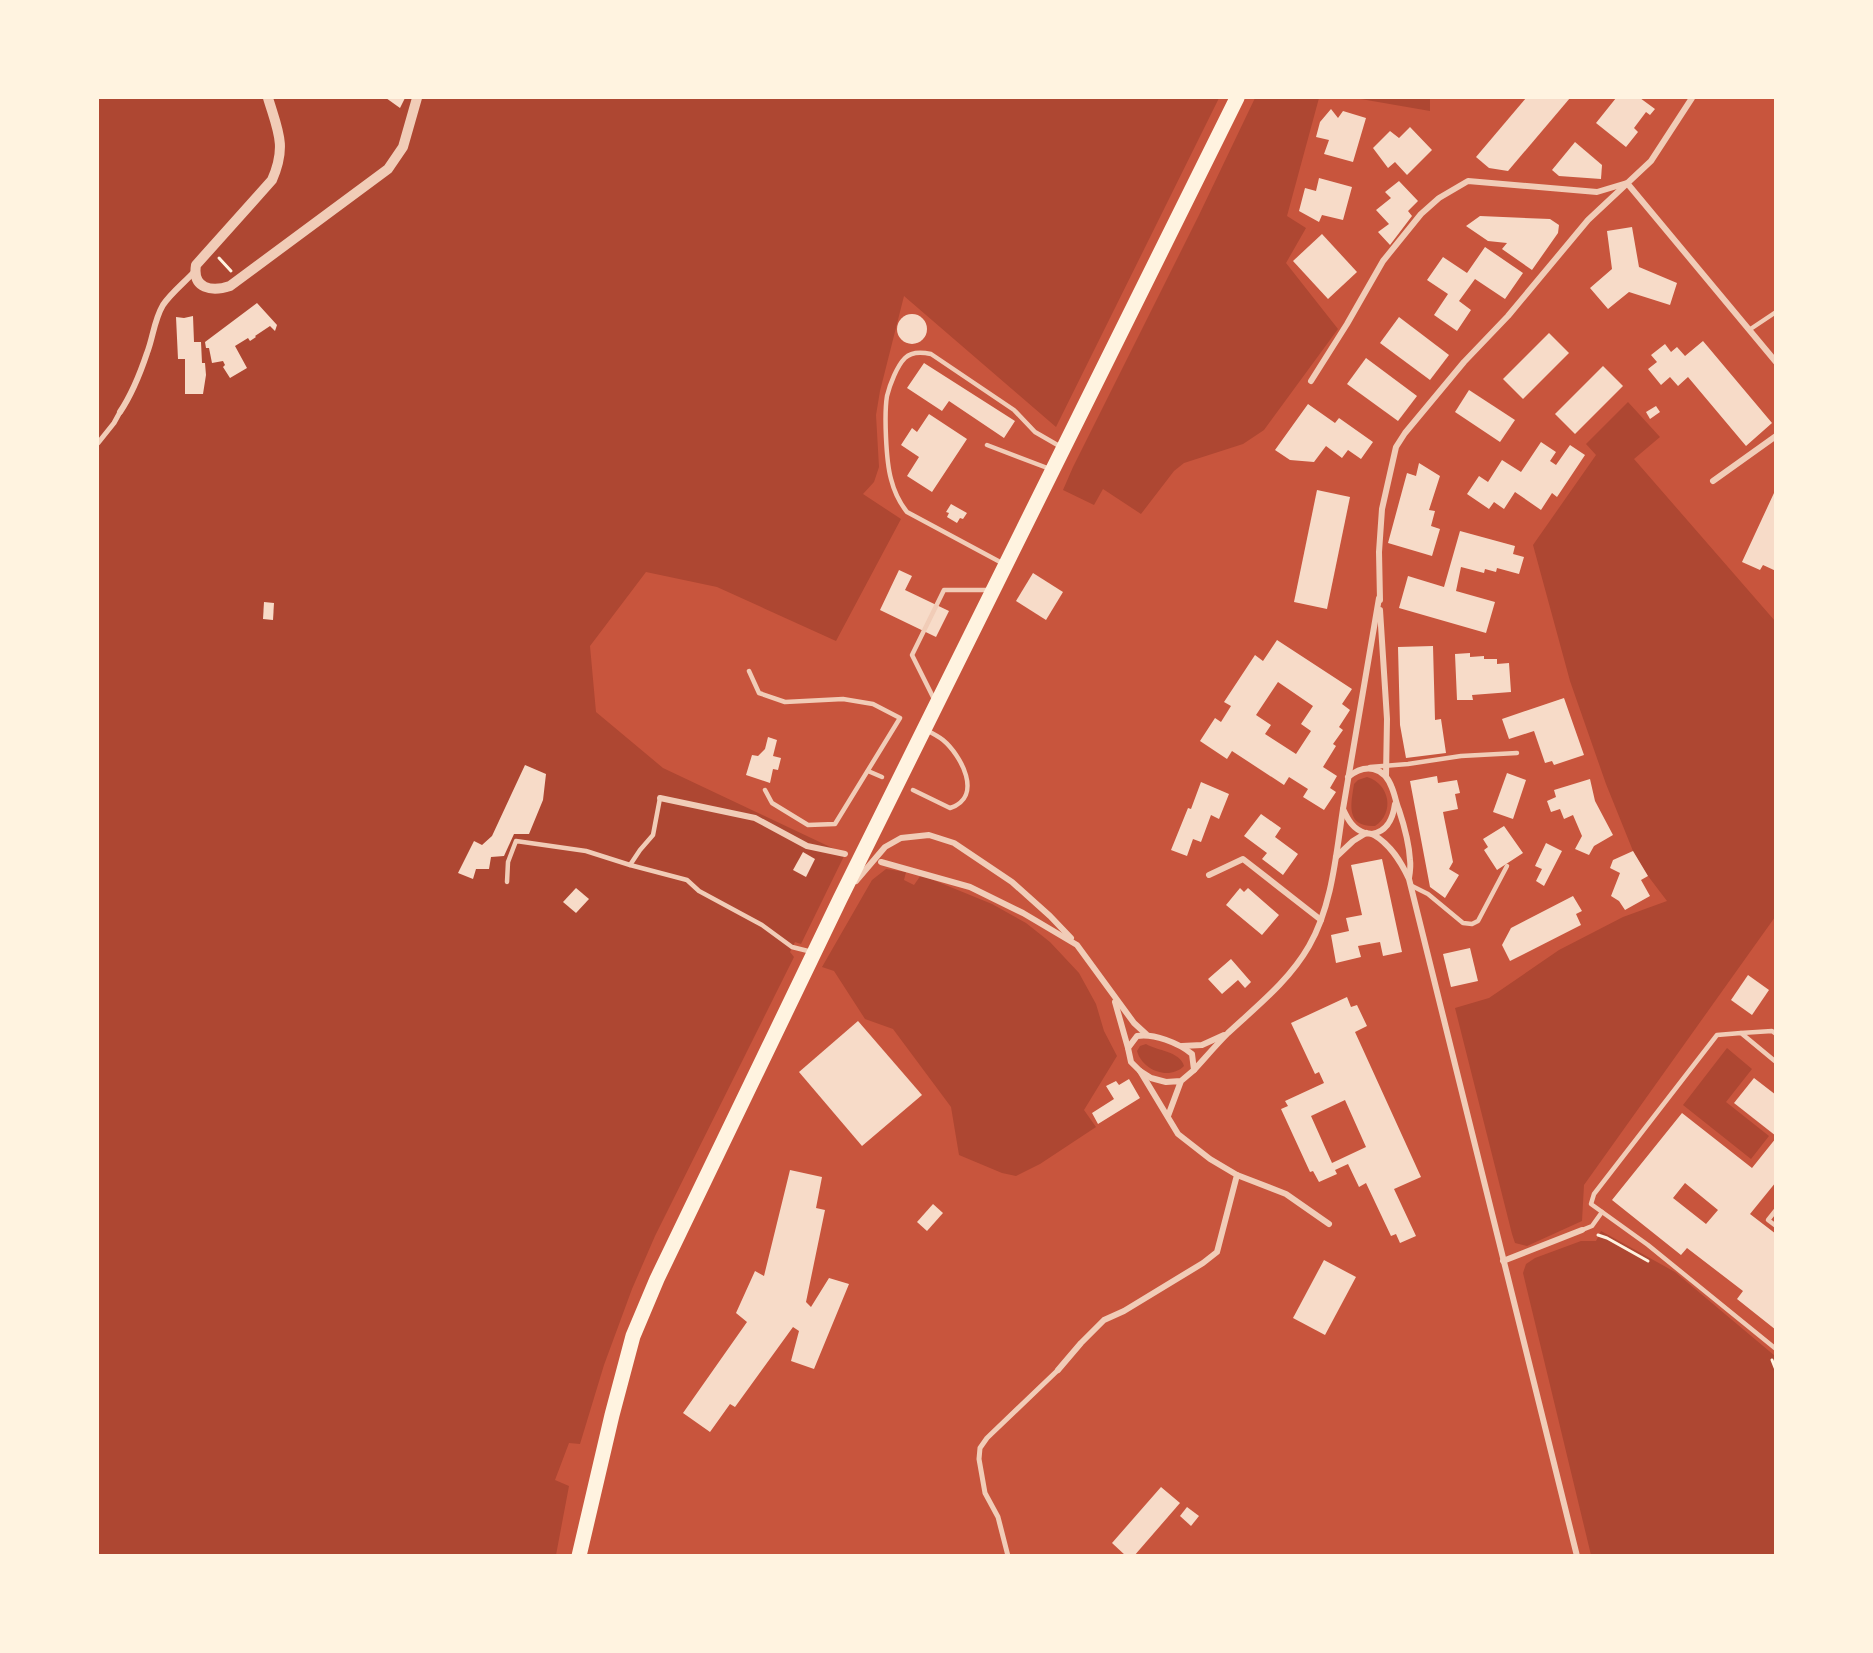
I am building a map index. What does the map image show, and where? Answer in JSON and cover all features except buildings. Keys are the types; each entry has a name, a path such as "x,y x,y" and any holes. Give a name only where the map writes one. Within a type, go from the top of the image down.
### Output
{"main road":[{"path":"579,1556 633,1336 657,1279 840,899 1237,98"}],"street":[{"path":"268,98 281,147 279,165 272,180 200,258 195,271 202,286 208,289 217,290 230,286 388,170 404,147 417,98"},
{"path":"1386,776 1387,719 1379,598 1379,552 1382,509 1396,447 1464,362 1508,316 1588,220 1652,161 1692,98"},
{"path":"1311,381 1383,261 1421,214 1439,198 1468,181 1597,192 1627,183"},
{"path":"1627,183 1776,362"},
{"path":"98,442 114,423 130,397 164,303 195,271"},
{"path":"1713,481 1776,436"},
{"path":"1168,1116 1181,1081 1227,1034 1265,1001 1291,972 1309,946 1321,920 1336,857 1379,598"},
{"path":"1348,778 1356,771 1368,767 1386,776 1392,787 1403,822 1410,860 1410,882"},
{"path":"660,798 755,818 807,846 845,855"},
{"path":"1336,857 1353,841 1377,833 1386,827 1392,819 1395,800"},
{"path":"1343,809 1348,820 1356,829 1369,834 1389,847 1401,863 1410,882 1576,1556"},
{"path":"840,899 885,847 902,838 929,835 954,843 1012,882 1050,916 1077,945 1134,1023 1146,1034 1182,1046 1192,1054 1194,1070"},
{"path":"1209,875 1243,859 1321,920"},
{"path":"881,861 970,887 1023,913 1077,945"},
{"path":"1113,996 1131,1062 1151,1078 1166,1082 1181,1081"},
{"path":"1128,1048 1137,1036 1146,1034"},
{"path":"1182,1046 1202,1045 1227,1034"},
{"path":"1140,1071 1178,1134 1210,1159 1237,1175 1286,1194 1329,1224"},
{"path":"1008,1556 998,1516 985,1493 979,1459 980,1448 987,1438 1058,1370 1104,1320 1124,1311 1217,1252 1237,1175"},
{"path":"1503,1261 1582,1230"}],"lane":[{"path":"1749,330 1776,312"},
{"path":"1006,565 907,512 899,501 890,477 886,438 887,396 898,367 906,356 919,352 931,354 1014,410 1035,432 1064,448"},
{"path":"987,445 1053,470"},
{"path":"936,704 912,655 944,590 993,590"},
{"path":"749,671 759,693 784,702 843,699 873,704 900,718 835,824 808,825 772,803 765,790"},
{"path":"913,790 950,808 959,805 965,799 967,788 966,771 952,750 941,739 924,729"},
{"path":"1368,767 1461,756 1517,753"},
{"path":"868,771 882,777"},
{"path":"630,866 653,835 660,798"},
{"path":"507,882 508,862 516,841 586,850 630,866 687,880 699,891 762,925 792,947 814,952"},
{"path":"1410,882 1463,924 1472,924 1478,921 1507,866"},
{"path":"1776,1034 1772,1031 1717,1035 1594,1194 1591,1204 1648,1245 1776,1349"},
{"path":"1741,1034 1776,1062"},
{"path":"1776,1210 1768,1220 1776,1226"},
{"path":"1582,1230 1592,1226 1602,1212"}],"path":[{"path":"210,248 239,279"}],"shaded area":[{"path":"98,98 1219,98 1056,427 904,296 876,415 879,467 874,482 863,494 901,519 836,641 717,587 646,572 590,646 596,712 663,768 845,854 801,944 795,942 790,952 794,957 655,1236 632,1289 604,1365 580,1444 569,1443 555,1480 569,1486 556,1555 98,1556"},
{"path":"1255,98 1319,98 1287,216 1306,228 1286,263 1338,329 1264,430 1243,444 1184,463 1174,471 1141,514 1103,489 1094,505 1063,490"},
{"path":"1355,98 1430,98 1430,111"},
{"path":"1628,402 1660,437 1634,459 1775,621 1775,917 1584,1185 1582,1221 1527,1246 1515,1243 1512,1234 1455,1008 1489,998 1559,950 1623,917 1667,901 1633,851 1606,784 1570,681 1533,545 1596,455 1586,444"},
{"path":"1367,777 1381,786 1387,799 1385,814 1375,826 1359,823 1352,813 1354,784"},
{"path":"886,869 906,872 904,880 914,885 921,875 992,904 1026,923 1050,942 1079,973 1096,1004 1104,1031 1117,1056 1084,1110 1096,1127 1040,1164 1016,1176 1002,1173 959,1155 951,1107 893,1029 865,1019 834,971 822,967 872,880"},
{"path":"1146,1044 1173,1054 1182,1061 1184,1066 1171,1073 1150,1068 1140,1058 1137,1051 1140,1046"},
{"path":"1727,1048 1752,1069 1726,1102 1769,1136 1751,1159 1683,1105"},
{"path":"1601,1231 1675,1272 1775,1356 1775,1555 1591,1555 1523,1273 1526,1264 1535,1258 1581,1241 1596,1241"}]}
